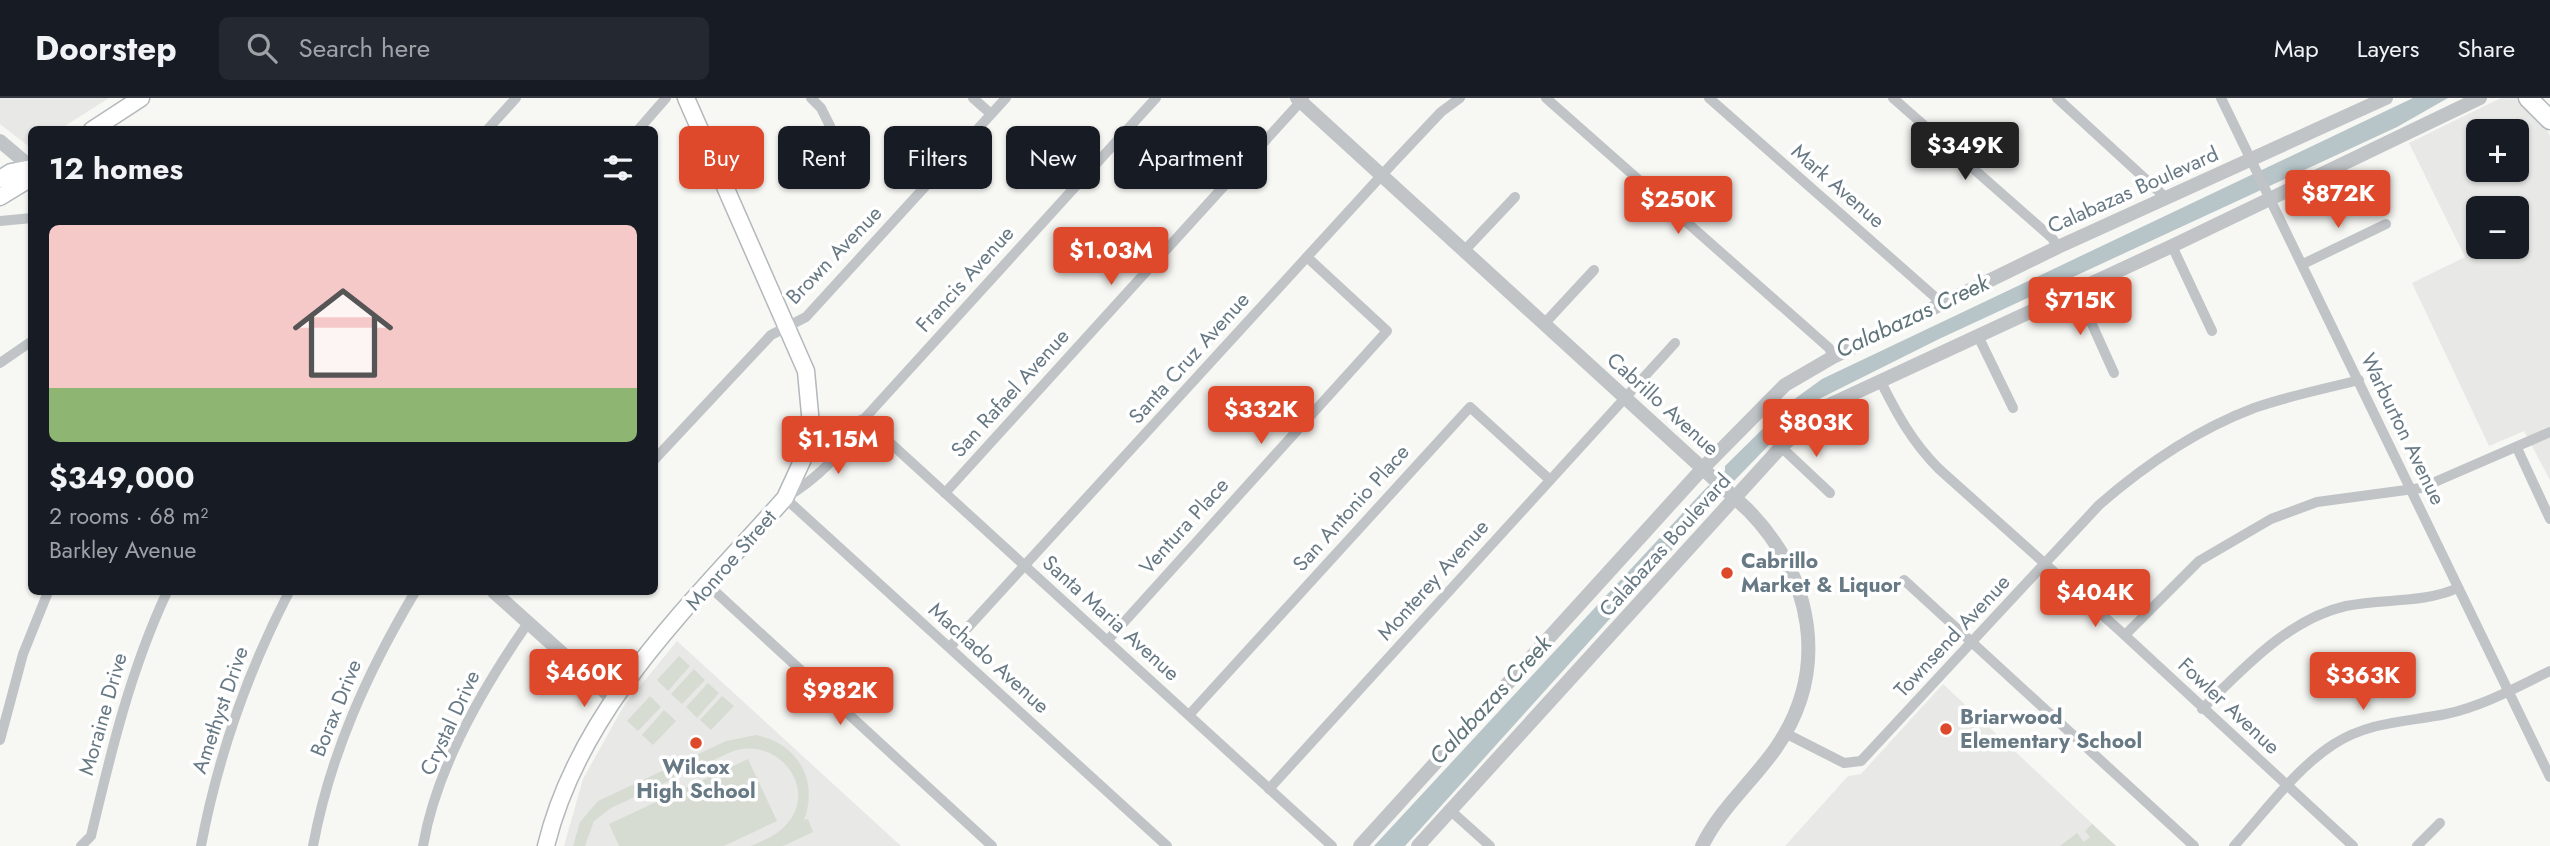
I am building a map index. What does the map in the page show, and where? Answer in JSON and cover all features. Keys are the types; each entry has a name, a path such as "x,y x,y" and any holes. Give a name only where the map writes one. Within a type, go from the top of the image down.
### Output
{"main road":[{"path":"98,126 141,98"},
{"name":"Monroe Street","path":"546,846 571,776 588,738 612,698 785,498 803,458 811,425 806,371 686,98"},
{"path":"2528,98 2550,120"},
{"path":"2543,98 2550,114"},
{"path":"0,179 11,172 28,169"},
{"path":"0,197 23,183 28,174"}],"street":[{"path":"491,126 516,98"},
{"path":"642,126 666,98"},
{"path":"811,98 821,108 830,126"},
{"path":"973,98 991,114"},
{"name":"Brown Avenue","path":"658,456 771,335 806,317 1006,98"},
{"name":"Francis Avenue","path":"785,498 810,483 851,438 861,421 1156,98"},
{"name":"Santa Cruz Avenue","path":"950,648 1441,112 1460,98"},
{"path":"1546,98 1829,348 1833,356"},
{"name":"Mark Avenue","path":"1709,98 1935,297 1939,305"},
{"path":"1893,98 2052,238 2058,247"},
{"path":"2057,98 2166,198"},
{"name":"Warburton Avenue","path":"2221,98 2550,777"},
{"name":"Calabazas Boulevard","path":"1360,846 1703,468 1785,385 1833,356 2058,247 2166,198 2255,166 2386,98"},
{"name":"Calabazas Boulevard","path":"1418,846 1726,490 1829,405 2172,246 2268,193 2450,104 2480,98"},
{"name":"Cabrillo Avenue","path":"1301,99 1703,468 1764,526 1786,558 1805,609 1810,637 1800,699 1785,733 1716,822 1702,846"},
{"name":"San Rafael Avenue","path":"945,493 1301,99"},
{"path":"0,141 28,165"},
{"path":"1464,251 1515,197"},
{"path":"0,221 28,219"},
{"path":"2303,264 2386,224"},
{"path":"2172,246 2212,331"},
{"name":"Ventura Place","path":"1107,641 1387,331 1307,257"},
{"path":"1544,324 1594,270"},
{"path":"2076,289 2114,373"},
{"path":"1979,336 2013,408"},
{"name":"Monterey Avenue","path":"1269,789 1675,343"},
{"path":"0,363 28,344"},
{"name":"Fowler Avenue","path":"1880,380 1900,422 1917,447 2353,846"},
{"name":"Townsend Avenue","path":"1785,733 1844,763 1861,761 2099,505 2171,449 2213,425 2256,407 2359,380"},
{"name":"San Antonio Place","path":"1189,715 1469,407 1550,480"},
{"path":"811,425 830,427 861,421"},
{"name":"Santa Maria Avenue","path":"861,421 945,493 1332,846"},
{"path":"2125,635 2199,561 2271,519 2317,502 2411,489 2460,473 2550,432"},
{"path":"1781,447 1830,493"},
{"path":"2517,448 2550,519"},
{"name":"Machado Avenue","path":"785,498 1167,846"},
{"path":"1904,580 2194,846"},
{"path":"708,585 992,846"},
{"path":"2202,709 2267,648 2308,620 2343,607 2379,601 2415,601 2438,597 2458,588"},
{"path":"0,740 23,654 47,595"},
{"name":"Moraine Drive","path":"81,846 91,836 118,717 145,637 166,595"},
{"name":"Amethyst Drive","path":"201,846 211,797 236,710 266,637 287,595"},
{"name":"Borax Drive","path":"313,846 322,799 347,726 382,649 413,595"},
{"path":"497,595 612,698"},
{"name":"Crystal Drive","path":"423,846 445,777 476,706 528,623"},
{"path":"2234,846 2318,756 2350,735 2378,723 2447,713 2509,691 2550,671"},
{"path":"1451,811 1490,846"},
{"path":"2417,846 2440,823"}],"shaded area":[{"path":"0,98 109,98 65,126 28,126 28,146 0,124"},
{"path":"2413,98 2448,98 2397,127 1939,339 1817,400 1800,413 1735,480 1405,846 1374,846 1705,489 1725,471 1725,466 1789,403 1822,379"},
{"path":"2501,98 2532,98 2550,136 2550,480 2524,431 2489,446 2412,283 2465,257 2409,143"},
{"name":"Wilcox High School","path":"677,641 901,846 564,846 583,779 623,707"},
{"path":"679,656 690,666 668,691 657,680"},
{"path":"694,669 705,680 682,704 671,694"},
{"path":"708,683 719,693 697,718 686,707"},
{"name":"Briarwood Elementary School","path":"1943,684 2116,846 1785,846 1848,776 1861,774"},
{"path":"650,696 661,707 638,731 627,721"},
{"path":"722,696 734,706 711,730 700,720"},
{"path":"664,710 676,721 653,745 642,735"},
{"path":"756,735 783,746 794,755 801,766 809,791 804,820 808,819 813,832 783,846 751,846 773,836 784,827 795,812 798,797 796,782 789,769 778,758 764,751 748,749 731,752 611,808 594,821 585,846 573,846 580,822 598,801 726,741"},
{"path":"748,759 777,821 724,846 619,846 609,824"},
{"path":"2092,824 2116,846 2060,846 2077,833 2084,842 2090,837 2085,831"}],"place":[{"name":"Cabrillo Market & Liquor","path":"1727,573"},
{"name":"Briarwood Elementary School","path":"1946,729"},
{"name":"Wilcox High School","path":"696,743"}],"water label":[{"name":"Calabazas Creek","path":"1912,316"},
{"name":"Calabazas Creek","path":"1490,700"}]}
